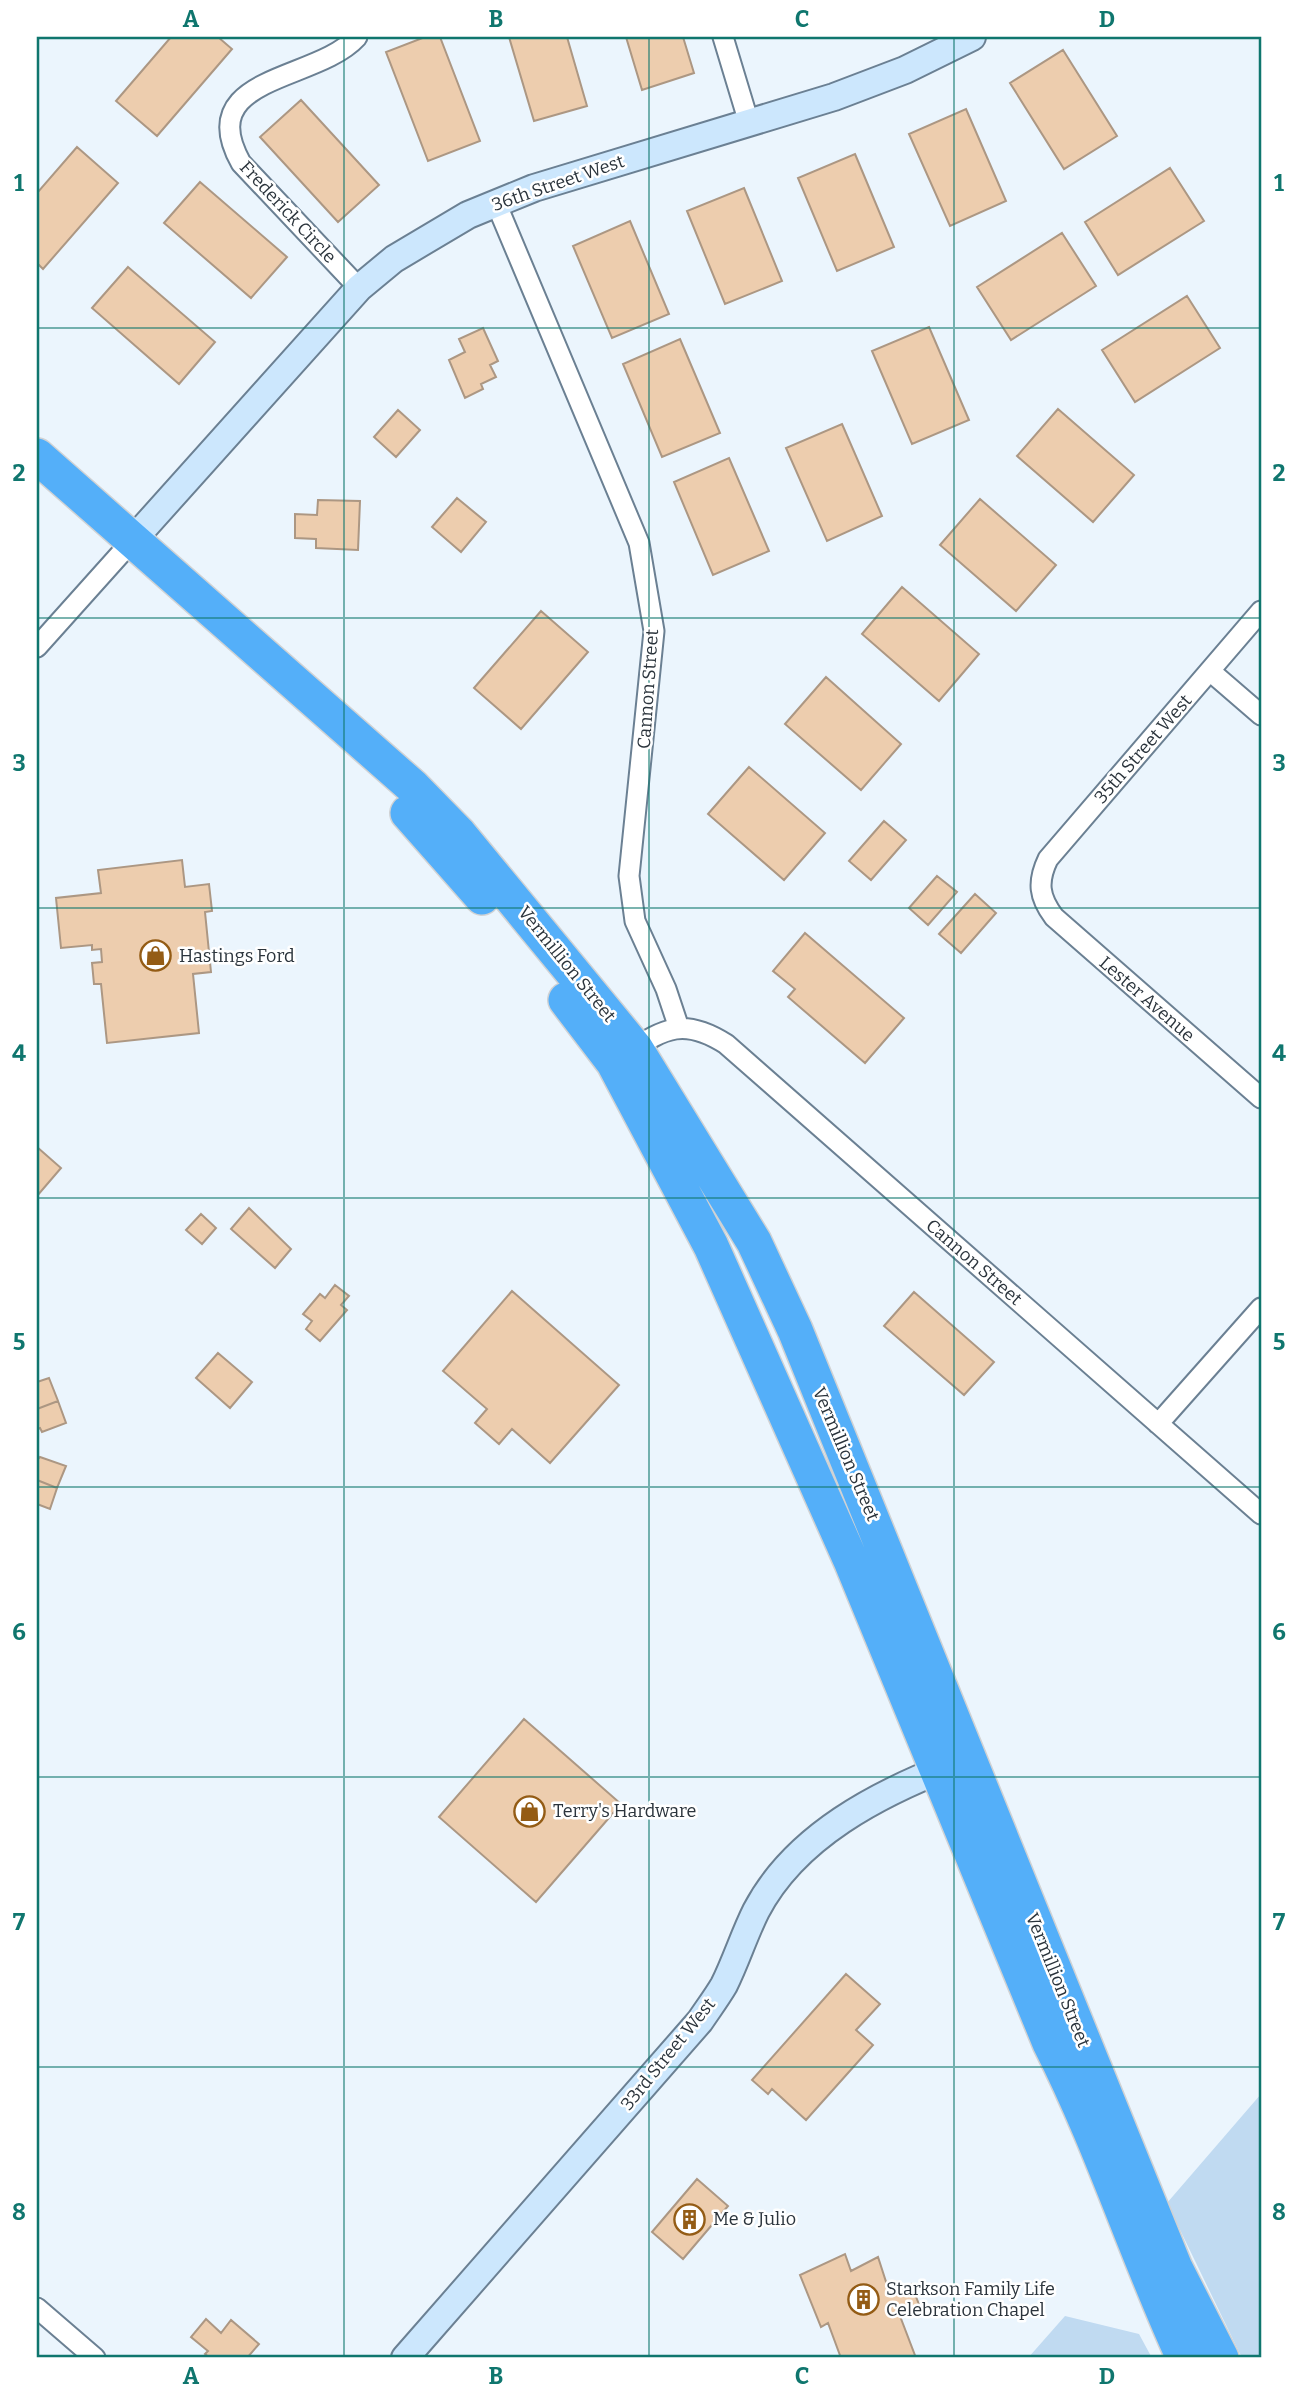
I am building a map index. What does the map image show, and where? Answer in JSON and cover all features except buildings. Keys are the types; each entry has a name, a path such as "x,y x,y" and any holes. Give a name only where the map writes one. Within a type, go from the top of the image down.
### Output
{"highway":[{"name":"Vermillion Street","path":"37,456 279,670 625,1056 852,1563 953,1765 1175,2268 1221,2358"},
{"name":"Vermillion Street","path":"953,1765 1050,2043 1077,2097 1148,2280 1184,2358"}],"street":[{"name":"Frederick Circle","path":"357,37 335,55 263,84 245,95 233,110 228,126 231,145 241,163 359,288"},
{"path":"723,37 749,123"},
{"name":"36th Street West","path":"132,541 359,288 394,259 468,215 534,188 834,97 905,70 972,37"},
{"name":"Cannon Street","path":"496,203 639,543 654,631 629,876 635,920 666,989 678,1028 698,1029 726,1044 1261,1514"},
{"path":"37,647 132,541"},
{"name":"35th Street West","path":"1040,893 1040,877 1048,859 1261,611"},
{"path":"1210,671 1261,715"},
{"name":"Lester Avenue","path":"1040,893 1054,917 1261,1098"},
{"path":"625,1056 660,1032 678,1028"},
{"path":"1158,1424 1261,1308"},
{"name":"33rd Street West","path":"405,2358 700,2021 723,1985 757,1909 784,1870 813,1842 857,1809 953,1765"},
{"path":"37,2308 95,2358"}],"shaded area":[{"path":"1261,2094 1261,2358 1242,2358 1167,2203"},
{"path":"1065,2316 1139,2334 1152,2358 1028,2358"}],"place":[{"name":"Hastings Ford","path":"156,956"},
{"name":"Terry's Hardware","path":"530,1811"},
{"name":"Me & Julio","path":"690,2219"},
{"name":"Starkson Family Life Celebration Chapel","path":"863,2299"}]}
